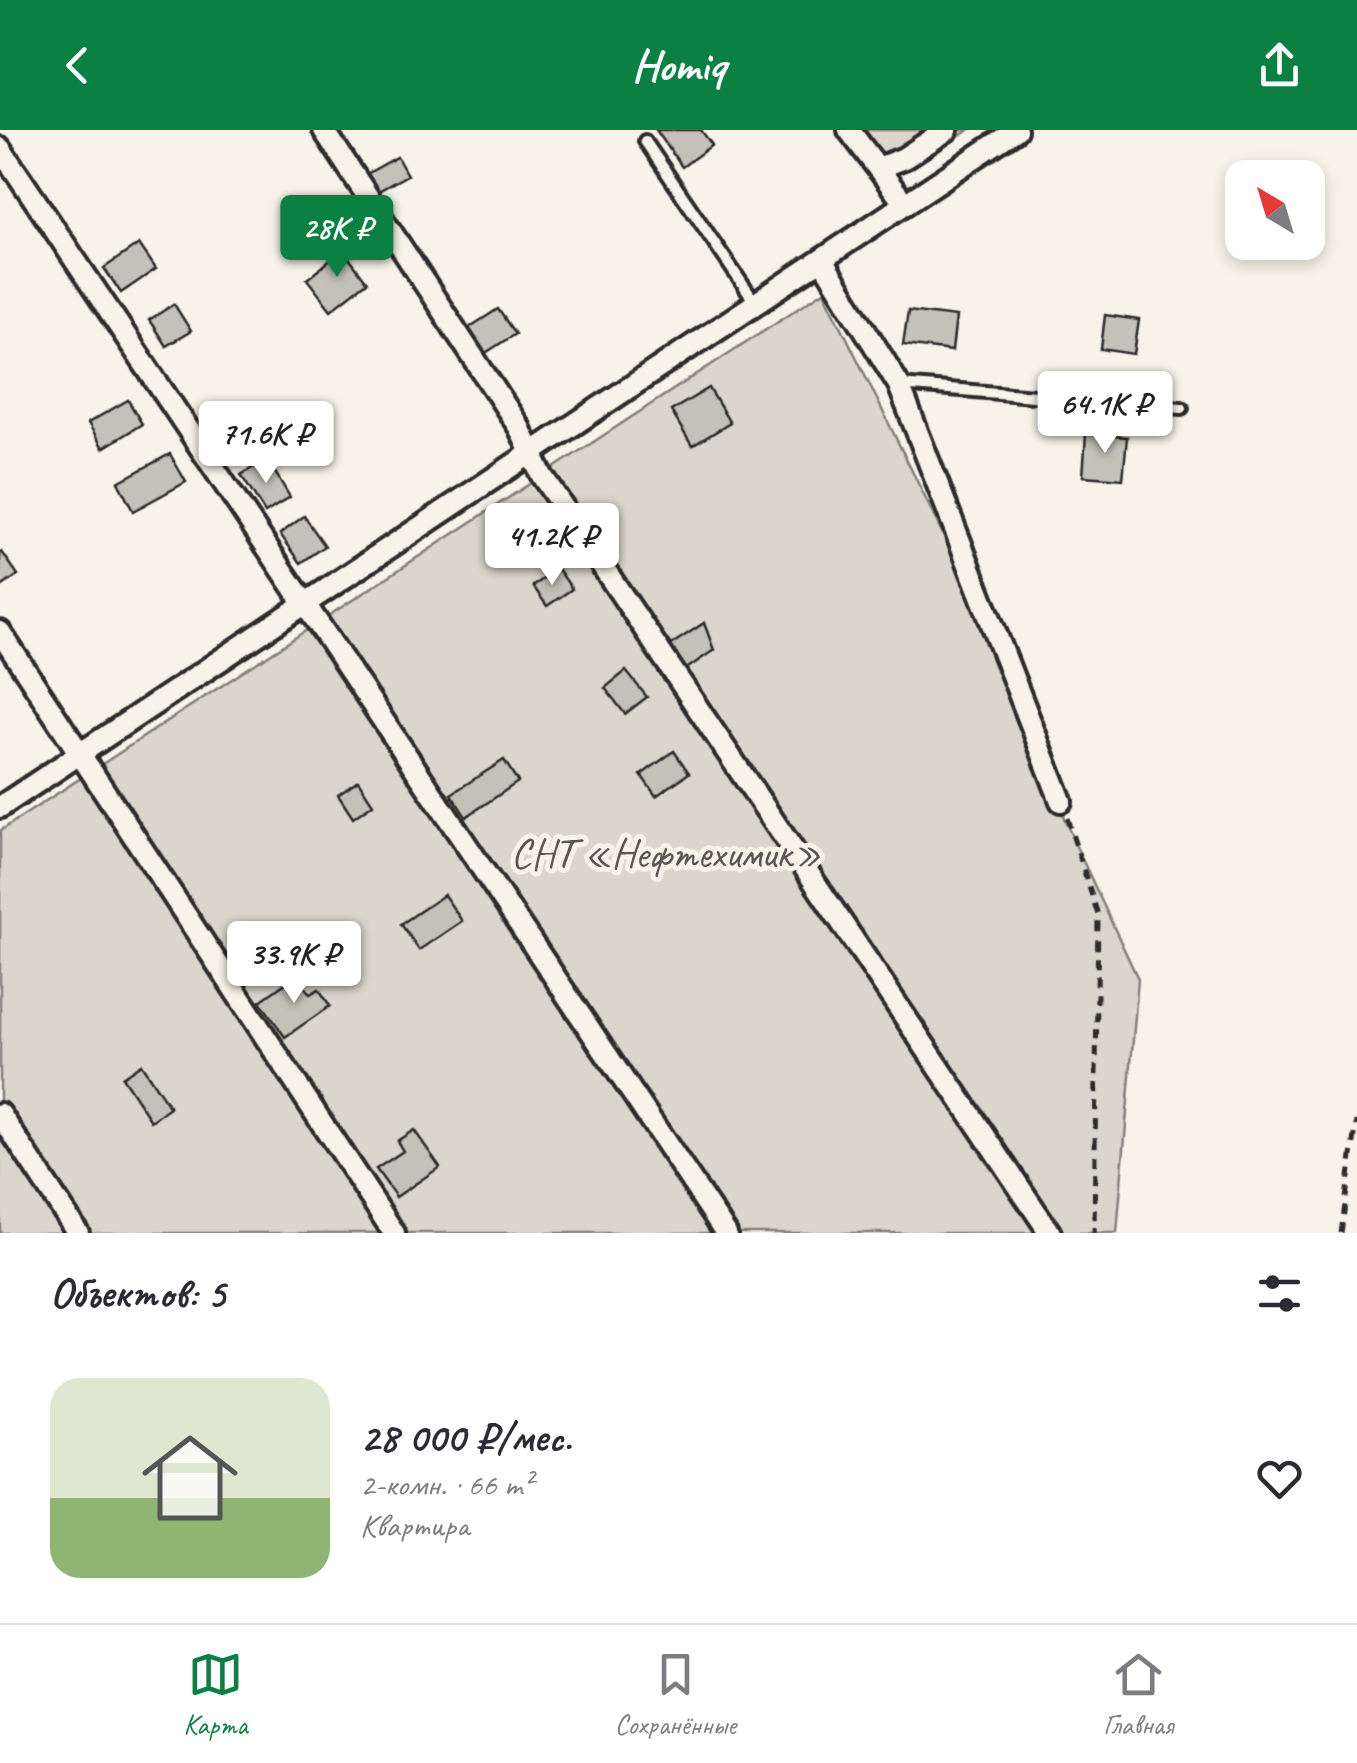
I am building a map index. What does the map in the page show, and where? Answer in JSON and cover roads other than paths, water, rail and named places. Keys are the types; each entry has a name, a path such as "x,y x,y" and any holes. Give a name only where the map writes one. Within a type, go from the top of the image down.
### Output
{"street":[{"path":"324,130 520,427 542,476 1050,1233"},
{"path":"850,130 905,204"},
{"path":"878,168 904,158 947,130"},
{"path":"0,807 1016,130"},
{"path":"0,148 726,1233"},
{"path":"822,260 899,385 1061,801"},
{"path":"0,632 394,1233"},
{"path":"0,1114 78,1233"}],"lane":[{"path":"645,142 756,304"},
{"path":"899,385 1182,408"}],"park label":[{"name":"СНТ «Нефтехимик»","path":"666,852"}]}
